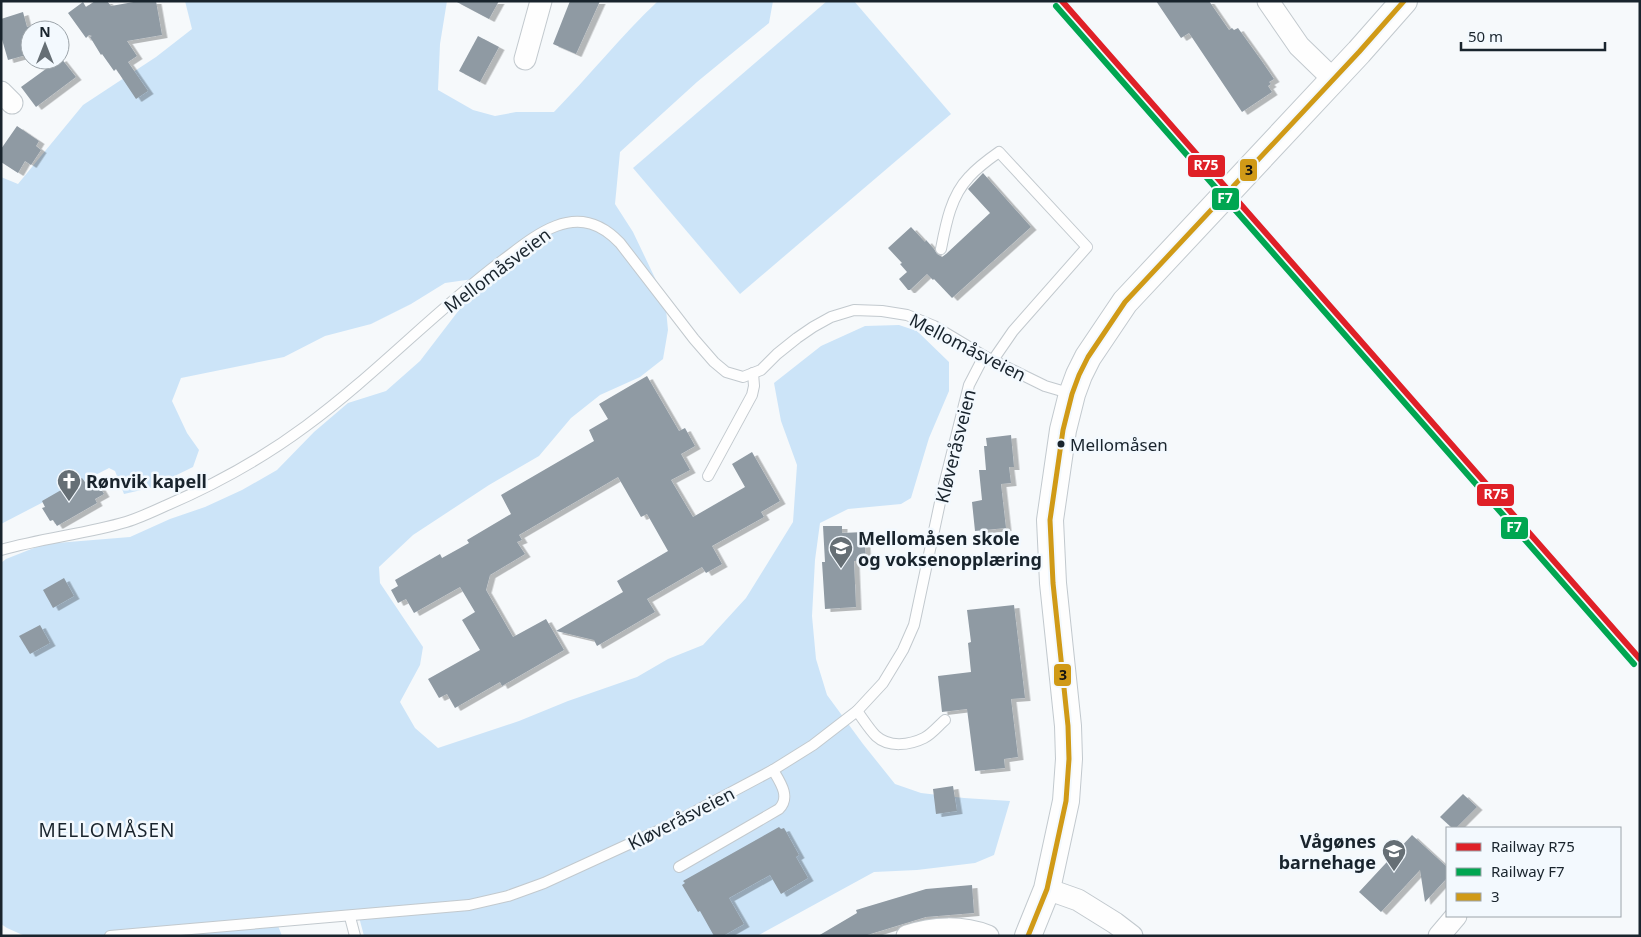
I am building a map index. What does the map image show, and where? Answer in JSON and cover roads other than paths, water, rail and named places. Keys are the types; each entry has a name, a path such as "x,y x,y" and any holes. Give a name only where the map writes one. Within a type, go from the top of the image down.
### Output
{"street":[{"path":"525,59 538,17 540,1"},
{"path":"1268,1 1299,46 1333,79"},
{"path":"1028,936 1047,889 1066,801 1069,759 1068,726 1053,583 1050,520 1058,460 1072,394 1088,356 1125,302 1404,1"},
{"path":"1047,889 1078,900 1132,936"},
{"path":"1439,936 1455,917"},
{"path":"907,936 965,930 988,936"}],"lane":[{"name":"Kløveråsveien","path":"110,936 276,921 350,917 469,905 508,896 583,866 664,828 773,770 813,745 856,711 883,683 903,650 914,625 942,493 969,385 989,358 1087,247 999,152 970,176 958,191 950,210 941,249"},
{"name":"Mellomåsveien","path":"1,550 30,542 92,532 129,521 192,495 253,461 305,427 346,395 487,272 538,234 557,225 581,222 595,224 609,231 676,318 714,362 726,372 743,377 761,370 777,354 813,327 831,317 854,310 882,310 907,315 934,326 989,358 1045,386 1072,394"},
{"path":"708,476 752,395 754,386 753,373"},
{"path":"856,711 877,737 898,745 926,737 945,720"},
{"path":"679,867 783,805 785,795 773,770"},
{"path":"350,917 355,936"}],"rail line":[{"name":"R75","path":"1062,1 1640,659"},
{"name":"F7","path":"1056,6 1634,664"}],"place":[{"name":"Mellomåsen","path":"1061,444"},
{"name":"Rønvik kapell","path":"69,502"},
{"name":"Mellomåsen skole og voksenopplæring","path":"841,569"},
{"name":"Vågønes barnehage","path":"1394,872"}],"district":[{"name":"MELLOMÅSEN","path":"107,830"}]}
